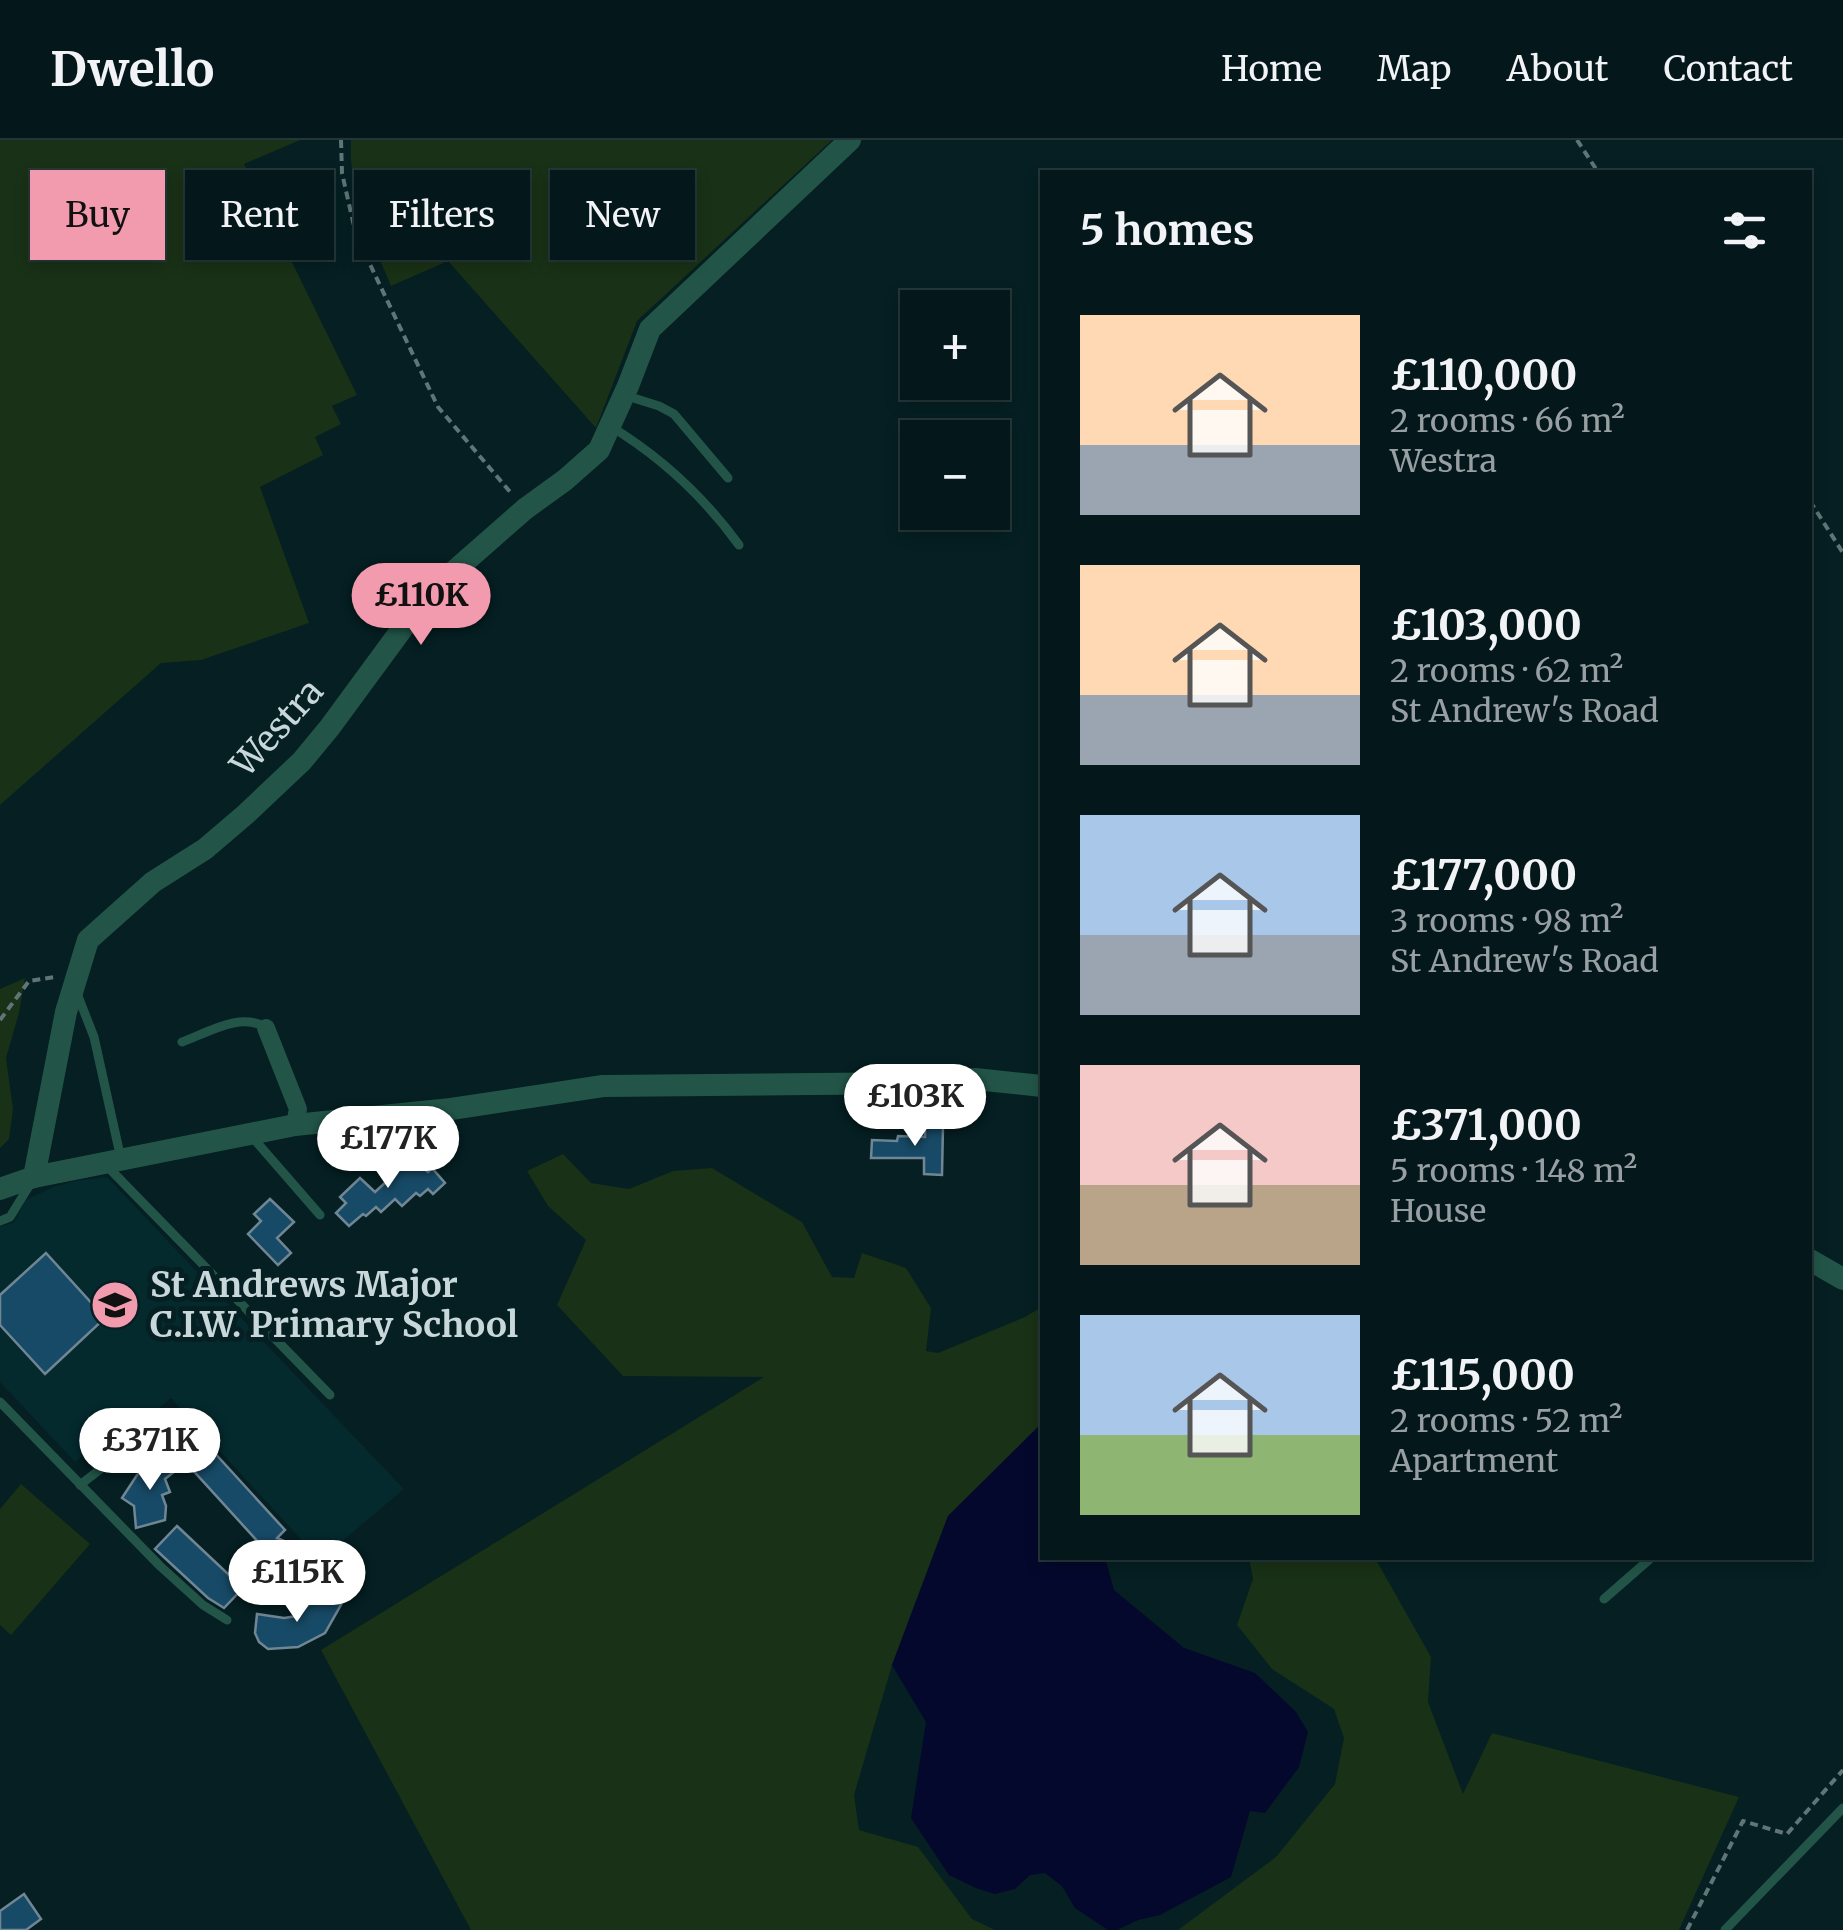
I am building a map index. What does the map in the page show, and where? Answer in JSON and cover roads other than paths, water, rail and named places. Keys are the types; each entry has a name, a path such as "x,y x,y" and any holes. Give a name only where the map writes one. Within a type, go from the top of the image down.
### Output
{"street":[{"name":"Westra","path":"34,1177 75,978 88,940 153,882 205,849 246,814 302,760 330,726 427,594 598,450 650,329 850,140"},
{"path":"266,1028 298,1109 294,1124"},
{"path":"0,1188 34,1177 294,1124 452,1109 602,1086 975,1079 1040,1086"},
{"path":"1812,1261 1843,1279"}],"lane":[{"path":"624,395 674,414 728,478"},
{"path":"610,426 658,457 713,512 739,545"},
{"path":"75,978 94,1037 113,1162 330,1395"},
{"path":"182,1042 242,1020 256,1021 266,1028"},
{"path":"249,1134 320,1215"},
{"path":"0,1221 10,1217 34,1177"},
{"path":"0,1402 160,1566 203,1605 227,1620"},
{"path":"80,1484 158,1424 174,1435"},
{"path":"1604,1599 1649,1560"},
{"path":"1725,1930 1843,1808"}],"water":[{"path":"1040,1425 1040,1560 1106,1560 1114,1590 1184,1648 1255,1673 1296,1712 1308,1732 1299,1767 1265,1813 1250,1811 1231,1877 1160,1915 1108,1930 1075,1908 1062,1886 1045,1873 1030,1875 1015,1889 995,1894 949,1875 911,1818 926,1722 892,1665 948,1516"}],"place":[{"name":"St Andrews Major C.I.W. Primary School","path":"115,1305"}]}
